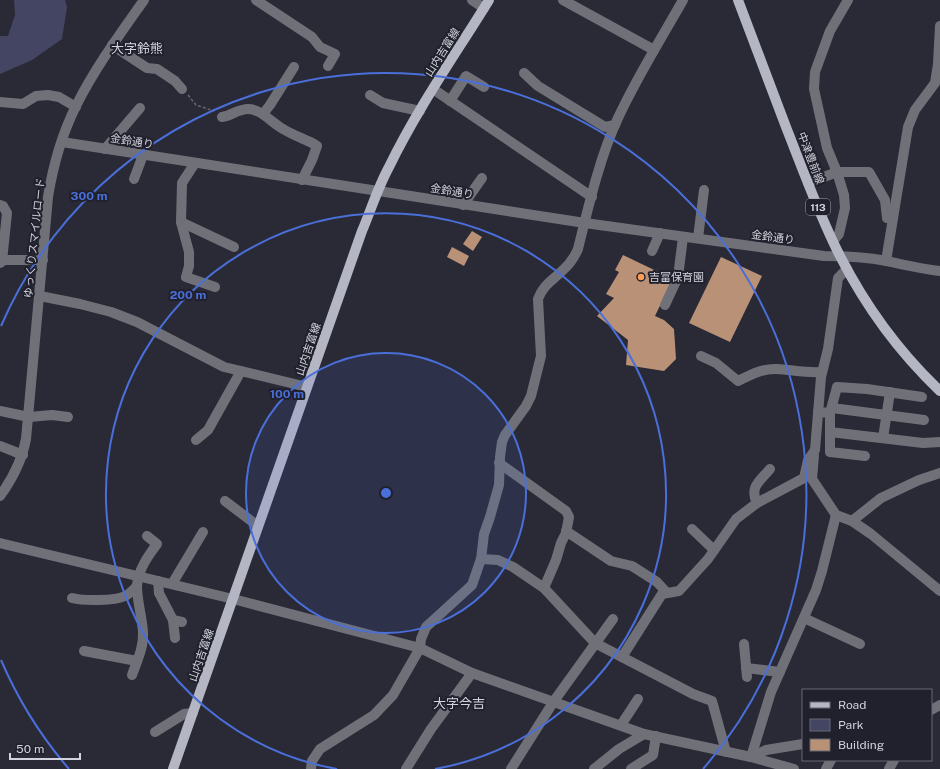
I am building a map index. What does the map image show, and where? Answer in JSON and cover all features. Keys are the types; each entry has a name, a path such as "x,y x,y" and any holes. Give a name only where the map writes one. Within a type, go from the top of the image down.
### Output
{"main road":[{"name":"中津豊前線","path":"738,0 808,183 840,256 870,306 898,345 924,376 940,392"},
{"name":"山内吉富線","path":"173,769 362,231 388,167 433,89 486,4"}],"street":[{"name":"ゆっくりスマイルロード","path":"0,496 10,481 23,454 26,439 48,197 52,176 62,142 76,107 88,83 112,45 144,0"},
{"path":"256,0 312,37 320,46 335,54 328,66"},
{"path":"472,0 486,4"},
{"path":"563,0 654,50"},
{"path":"311,769 312,761 320,749 374,715 393,695 420,648 421,639 426,627 472,585 481,559 484,534 499,485 499,463 502,442 505,434 526,406 531,396 542,356 538,299 541,290 563,271 572,261 578,249 601,165 615,125 654,50 683,0"},
{"path":"833,241 839,234 845,208 844,195 837,172 827,148 814,89 815,72 830,31 848,0"},
{"path":"886,261 908,127 915,110 935,83 938,64 940,26"},
{"path":"112,45 147,68 157,69 175,81 182,90"},
{"path":"262,114 270,105 294,67"},
{"path":"524,73 538,86 605,127 615,125"},
{"path":"450,100 466,76 484,87"},
{"path":"433,89 592,197"},
{"path":"0,102 23,104 36,96 48,94 59,97 76,107"},
{"path":"370,96 383,103 420,111"},
{"path":"105,149 140,108"},
{"path":"222,117 228,116 236,111 250,109 262,114 283,129 317,146 302,180"},
{"name":"金鈴通り","path":"62,142 585,223 824,256 849,256 886,261 928,270 940,271"},
{"path":"134,179 143,155"},
{"path":"195,163 182,183 181,222 189,252 189,266 186,277 215,287"},
{"path":"808,183 837,172 869,172 886,200 887,218 893,218"},
{"path":"463,205 482,178"},
{"path":"698,238 704,190"},
{"path":"0,205 3,206 7,213 1,262 43,260"},
{"path":"181,222 234,247"},
{"path":"652,251 660,233"},
{"path":"665,305 678,277 683,237"},
{"path":"847,269 838,278 828,349 822,372 812,479 836,515 852,522 871,534 940,591"},
{"path":"40,296 111,312 137,322 224,366 308,387"},
{"path":"701,356 716,363 738,381 764,370 777,369 807,373 822,372"},
{"path":"196,440 208,430 241,371"},
{"path":"865,456 830,452 831,411 837,387 866,388 922,397"},
{"path":"883,438 890,392"},
{"path":"818,412 831,411 887,415 924,420"},
{"path":"0,412 28,417 52,415 68,417"},
{"path":"830,432 923,443 940,442"},
{"path":"0,446 23,454"},
{"path":"622,657 662,594 679,590 708,559 736,519 757,503 804,478 808,460 814,450"},
{"path":"499,463 566,511 569,517 556,560 544,588"},
{"path":"757,503 753,495 755,486 770,470"},
{"path":"852,522 881,498 919,480 940,474"},
{"path":"225,501 258,526"},
{"path":"750,758 771,692 816,590 836,515"},
{"path":"692,529 714,550"},
{"path":"566,531 611,560 632,566 657,582 667,593"},
{"path":"172,584 203,532"},
{"path":"132,675 142,644 143,633 137,586 145,560 157,544 147,536"},
{"path":"0,542 233,599 420,648 472,673 644,734 794,769"},
{"path":"481,559 498,560 513,567 544,588 596,643 693,694 712,701 726,752"},
{"path":"158,581 159,593 177,621 175,638"},
{"path":"72,598 81,600 119,599 126,596 137,586"},
{"path":"804,618 860,644"},
{"path":"511,769 554,701 613,619"},
{"path":"744,644 746,672 780,672"},
{"path":"84,651 137,661"},
{"path":"406,769 431,729 472,673"},
{"path":"621,725 638,699"},
{"path":"155,732 184,714 193,713"},
{"path":"594,769 618,749 644,734"},
{"path":"631,769 653,754 656,736"},
{"path":"750,758 766,750 802,744"}],"path":[{"path":"182,90 196,105 214,110 222,117"}],"green space":[{"path":"14,0 65,0 67,7 62,39 32,60 0,74 0,36 8,36 15,15"}],"building":[{"path":"472,231 482,237 473,251 463,244"},
{"path":"452,247 469,256 464,266 447,257"},
{"name":"吉富保育園","path":"623,255 673,279 655,316 664,320 674,329 676,359 664,371 626,365 628,340 597,316 614,298 606,294 619,272 615,270"},
{"path":"721,257 762,276 730,342 689,323"}],"place":[{"name":"吉富保育園","path":"641,277"}],"district":[{"name":"大字鈴熊","path":"137,48"},
{"name":"大字今吉","path":"459,703"}]}
